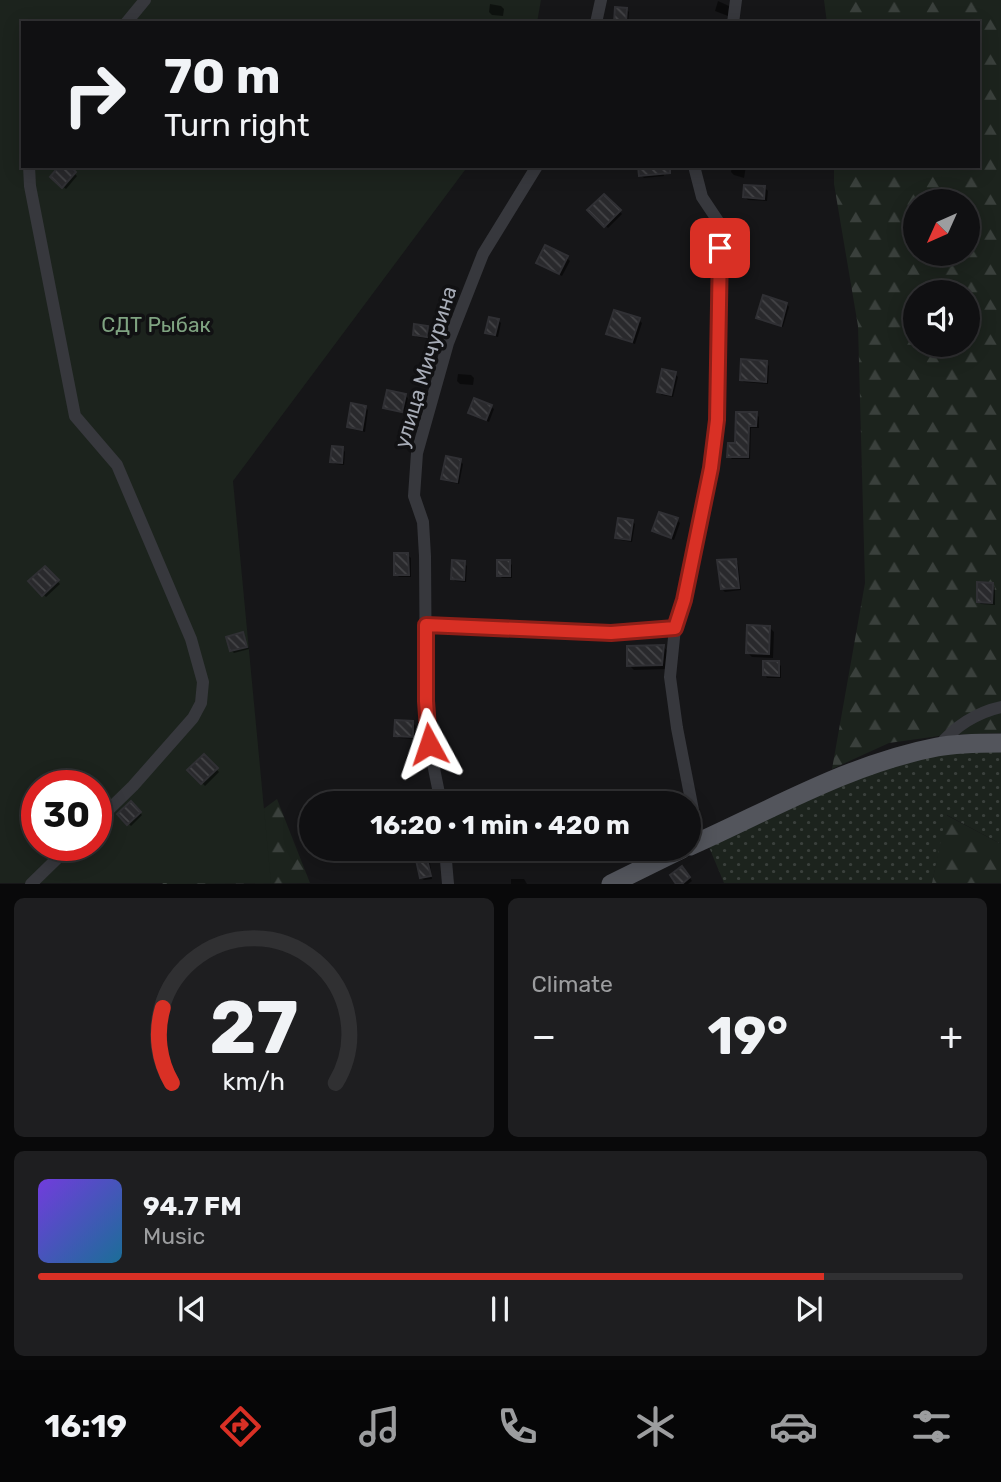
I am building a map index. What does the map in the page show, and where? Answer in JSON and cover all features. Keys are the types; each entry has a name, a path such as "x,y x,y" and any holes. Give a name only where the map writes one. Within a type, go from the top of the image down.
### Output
{"main road":[{"path":"701,840 855,770 939,746 1001,743"},
{"path":"611,884 658,861"}],"street":[{"path":"128,21 145,0"},
{"path":"596,21 601,0"},
{"path":"733,21 736,0"},
{"path":"29,168 30,186 75,416 117,465 181,616 203,682 201,703 193,718 112,806"},
{"name":"улица Мичурина","path":"439,791 429,744 426,701 427,585 423,523 414,496 413,479 417,453 448,343 483,254 536,168"},
{"path":"684,791 670,677 675,628 684,600 711,468 717,420 720,224 702,197 695,168"},
{"path":"426,625 611,633 675,628"},
{"path":"939,746 969,719 1001,707"},
{"path":"31,884 55,861"},
{"path":"446,861 448,884"}],"green space":[{"name":"СДТ Рыбак","path":"0,0 541,0 537,21 21,21 21,168 467,168 233,481 271,883 0,883"},
{"path":"824,0 1001,0 1001,733 946,735 889,743 832,769 865,583 858,326 834,184 834,168 980,168 980,21 827,21"},
{"path":"1001,751 1001,844 947,815 932,883 724,883 709,847 830,789 926,755"},
{"path":"277,799 299,861 301,861 310,883 162,884"},
{"path":"946,815 1001,844 1001,883 932,883"}],"building":[{"path":"615,7 627,8 626,21 614,21"},
{"path":"57,168 72,168 76,172 62,188 50,177"},
{"path":"638,168 670,168 670,173 639,176"},
{"path":"744,185 765,186 764,199 743,197"},
{"path":"604,194 621,210 604,227 587,210"},
{"path":"545,245 568,256 559,274 536,263"},
{"path":"763,295 787,303 781,326 756,318"},
{"path":"614,310 640,318 632,342 606,334"},
{"path":"489,317 499,319 495,335 485,333"},
{"path":"414,324 428,326 427,337 413,335"},
{"path":"741,359 767,361 766,382 740,380"},
{"path":"662,369 676,372 671,395 657,392"},
{"path":"387,390 406,394 402,412 383,408"},
{"path":"474,398 492,405 486,420 468,413"},
{"path":"351,403 366,406 362,430 347,427"},
{"path":"736,412 757,412 756,426 749,426 748,457 727,457 728,443 735,443"},
{"path":"332,446 343,447 342,463 330,462"},
{"path":"446,456 461,459 457,482 441,479"},
{"path":"659,512 678,518 671,538 652,531"},
{"path":"618,518 633,520 630,540 615,538"},
{"path":"394,553 408,553 409,575 394,575"},
{"path":"736,559 739,588 721,589 717,560"},
{"path":"452,560 465,561 464,580 451,579"},
{"path":"497,560 510,560 510,576 497,576"},
{"path":"45,566 59,580 42,596 28,581"},
{"path":"977,582 993,583 992,603 977,602"},
{"path":"747,625 770,626 769,654 746,653"},
{"path":"243,632 247,647 230,651 226,637"},
{"path":"664,645 662,665 627,666 627,646"},
{"path":"763,661 779,661 779,676 763,675"},
{"path":"395,720 413,721 413,737 394,736"},
{"path":"204,754 218,768 201,784 187,770"},
{"path":"131,801 141,812 127,825 117,814"},
{"path":"416,861 427,861 431,876 420,878"},
{"path":"682,866 690,877 682,884 676,884 670,875"}],"route":[{"path":"429,744 426,625 611,633 675,628 684,600 711,468 717,420 720,248"}]}
